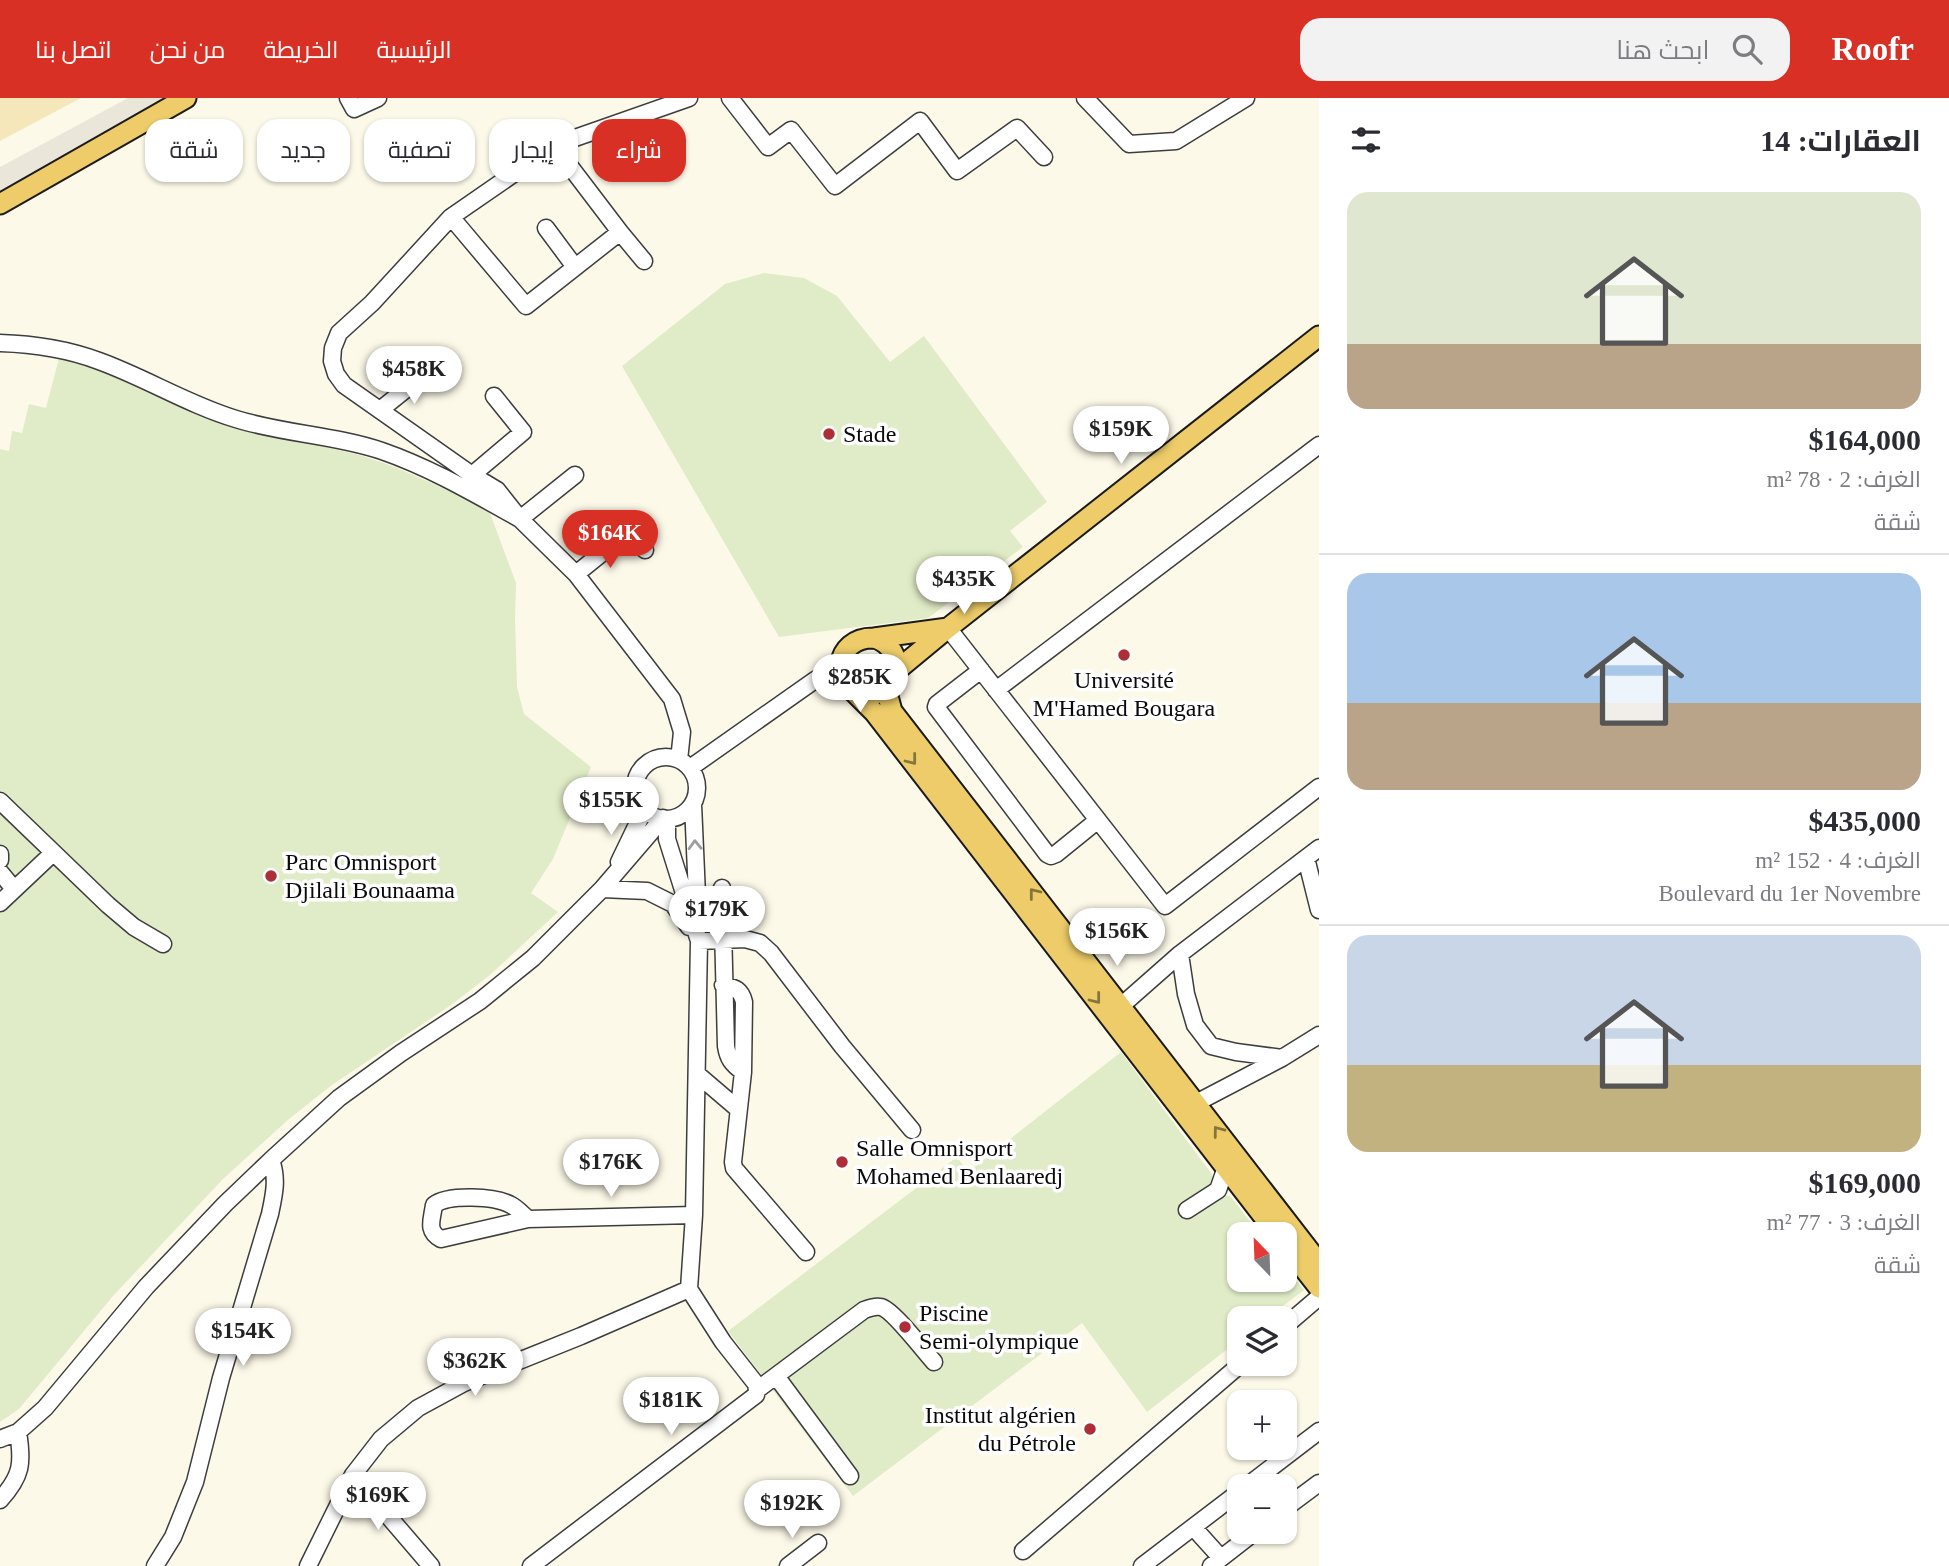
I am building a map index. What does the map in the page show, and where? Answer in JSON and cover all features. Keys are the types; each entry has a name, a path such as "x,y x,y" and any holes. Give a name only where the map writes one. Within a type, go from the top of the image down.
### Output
{"main road":[{"path":"0,204 186,98"},
{"path":"852,690 863,694 876,694 886,689 897,670 948,628 1319,336"},
{"path":"948,628 864,638 854,642 843,653 840,666 843,679 874,712 1269,1222"},
{"path":"874,638 891,649 897,670"},
{"path":"886,689 892,711 1319,1263"},
{"path":"1297,1260 1319,1288"}],"street":[{"path":"348,98 354,109 378,98"},
{"path":"578,137 689,98"},
{"path":"730,98 768,148 791,130 840,192 920,121 957,171 1017,128 1044,157"},
{"path":"1085,98 1129,144 1176,141 1246,98"},
{"path":"578,177 644,261"},
{"path":"502,182 451,217 372,303 339,333 332,348 336,374 344,385 472,475 497,489 520,519 576,574 672,699 682,732 685,764 697,784 697,794 693,804 680,816 665,819 652,816 644,810 635,791 640,772 648,764 661,758 685,764 840,666"},
{"path":"451,217 526,306 620,232"},
{"path":"546,228 575,267"},
{"path":"0,343 27,344 65,351 99,361 237,419 382,451 435,472 520,519"},
{"path":"380,410 426,373"},
{"path":"472,475 523,432 494,396"},
{"path":"996,690 1319,445"},
{"path":"520,519 575,475"},
{"path":"576,574 628,531 645,550"},
{"path":"948,628 1164,906 1319,787"},
{"path":"981,670 936,707 1047,854 1056,854 1098,820"},
{"path":"0,801 134,927 163,944"},
{"path":"531,1566 756,1395 756,1384 723,1342 689,1289 694,1215 699,941 693,804"},
{"path":"606,885 644,810"},
{"path":"0,1439 18,1432 44,1408 146,1287 271,1160 339,1098 480,1001 533,958 606,885 665,819"},
{"path":"665,819 667,839 699,941"},
{"path":"0,903 53,853"},
{"path":"1121,1006 1180,954 1312,853"},
{"path":"1312,853 1319,910"},
{"path":"0,855 0,860"},
{"path":"0,872 15,889"},
{"path":"606,885 647,891 673,904 699,941"},
{"path":"722,888 723,985 738,989 742,995 743,1072 734,1168 806,1252"},
{"path":"699,941 745,939 760,943 771,953 842,1046 912,1130"},
{"path":"1180,954 1186,994 1195,1025 1211,1046 1282,1058"},
{"path":"1196,1103 1282,1058 1319,1035"},
{"path":"697,1074 738,1109"},
{"path":"155,1566 173,1537 195,1482 221,1378 270,1214 275,1187 275,1171 271,1160"},
{"path":"1187,1210 1218,1190 1226,1167 1250,1174"},
{"path":"528,1219 504,1202 477,1198 447,1199 434,1205 430,1229 441,1239 528,1219 694,1215"},
{"path":"308,1566 353,1475 381,1439 418,1408 464,1383 689,1289"},
{"path":"1297,1316 1319,1297"},
{"path":"757,1390 864,1310 872,1307 882,1307 891,1314 934,1362"},
{"path":"776,1376 850,1476"},
{"path":"1023,1551 1227,1376"},
{"path":"0,1500 19,1473 22,1455 18,1432"},
{"path":"1265,1474 1316,1440"},
{"path":"353,1475 431,1566"},
{"path":"1297,1499 1319,1483"},
{"path":"1142,1566 1227,1501"},
{"path":"1193,1527 1216,1562 1239,1544"},
{"path":"788,1566 818,1543"}],"sand":[{"path":"0,98 81,98 0,141"}],"green space":[{"name":"Stade","path":"764,273 804,278 837,296 890,362 924,336 1047,502 1010,531 1023,547 928,618 779,637 622,366 725,284"},
{"name":"Parc Omnisport Djilali Bounaama","path":"59,358 92,362 255,430 363,456 395,467 488,508 516,583 517,687 524,714 591,767 553,859 531,893 558,912 490,975 451,1005 332,1085 289,1119 223,1179 113,1296 19,1409 0,1422 0,449 9,451 12,431 22,433 29,404 46,408"},
{"path":"1121,1052 1211,1173 1214,1186 1223,1195 1230,1196 1251,1222 1227,1222 1227,1292 1297,1292 1297,1281 1304,1290 1283,1306 1227,1306 1227,1349 1147,1412 1082,1323 853,1496 728,1331 957,1157 968,1172"}],"shaded area":[{"path":"128,98 166,98 0,193 0,167"}],"place":[{"name":"Stade","path":"829,434"},
{"name":"Université M'Hamed Bougara","path":"1124,655"},
{"name":"Parc Omnisport Djilali Bounaama","path":"271,876"},
{"name":"Salle Omnisport Mohamed Benlaaredj","path":"842,1162"},
{"name":"Piscine Semi-olympique","path":"905,1327"},
{"name":"Institut algérien du Pétrole","path":"1090,1429"}]}
